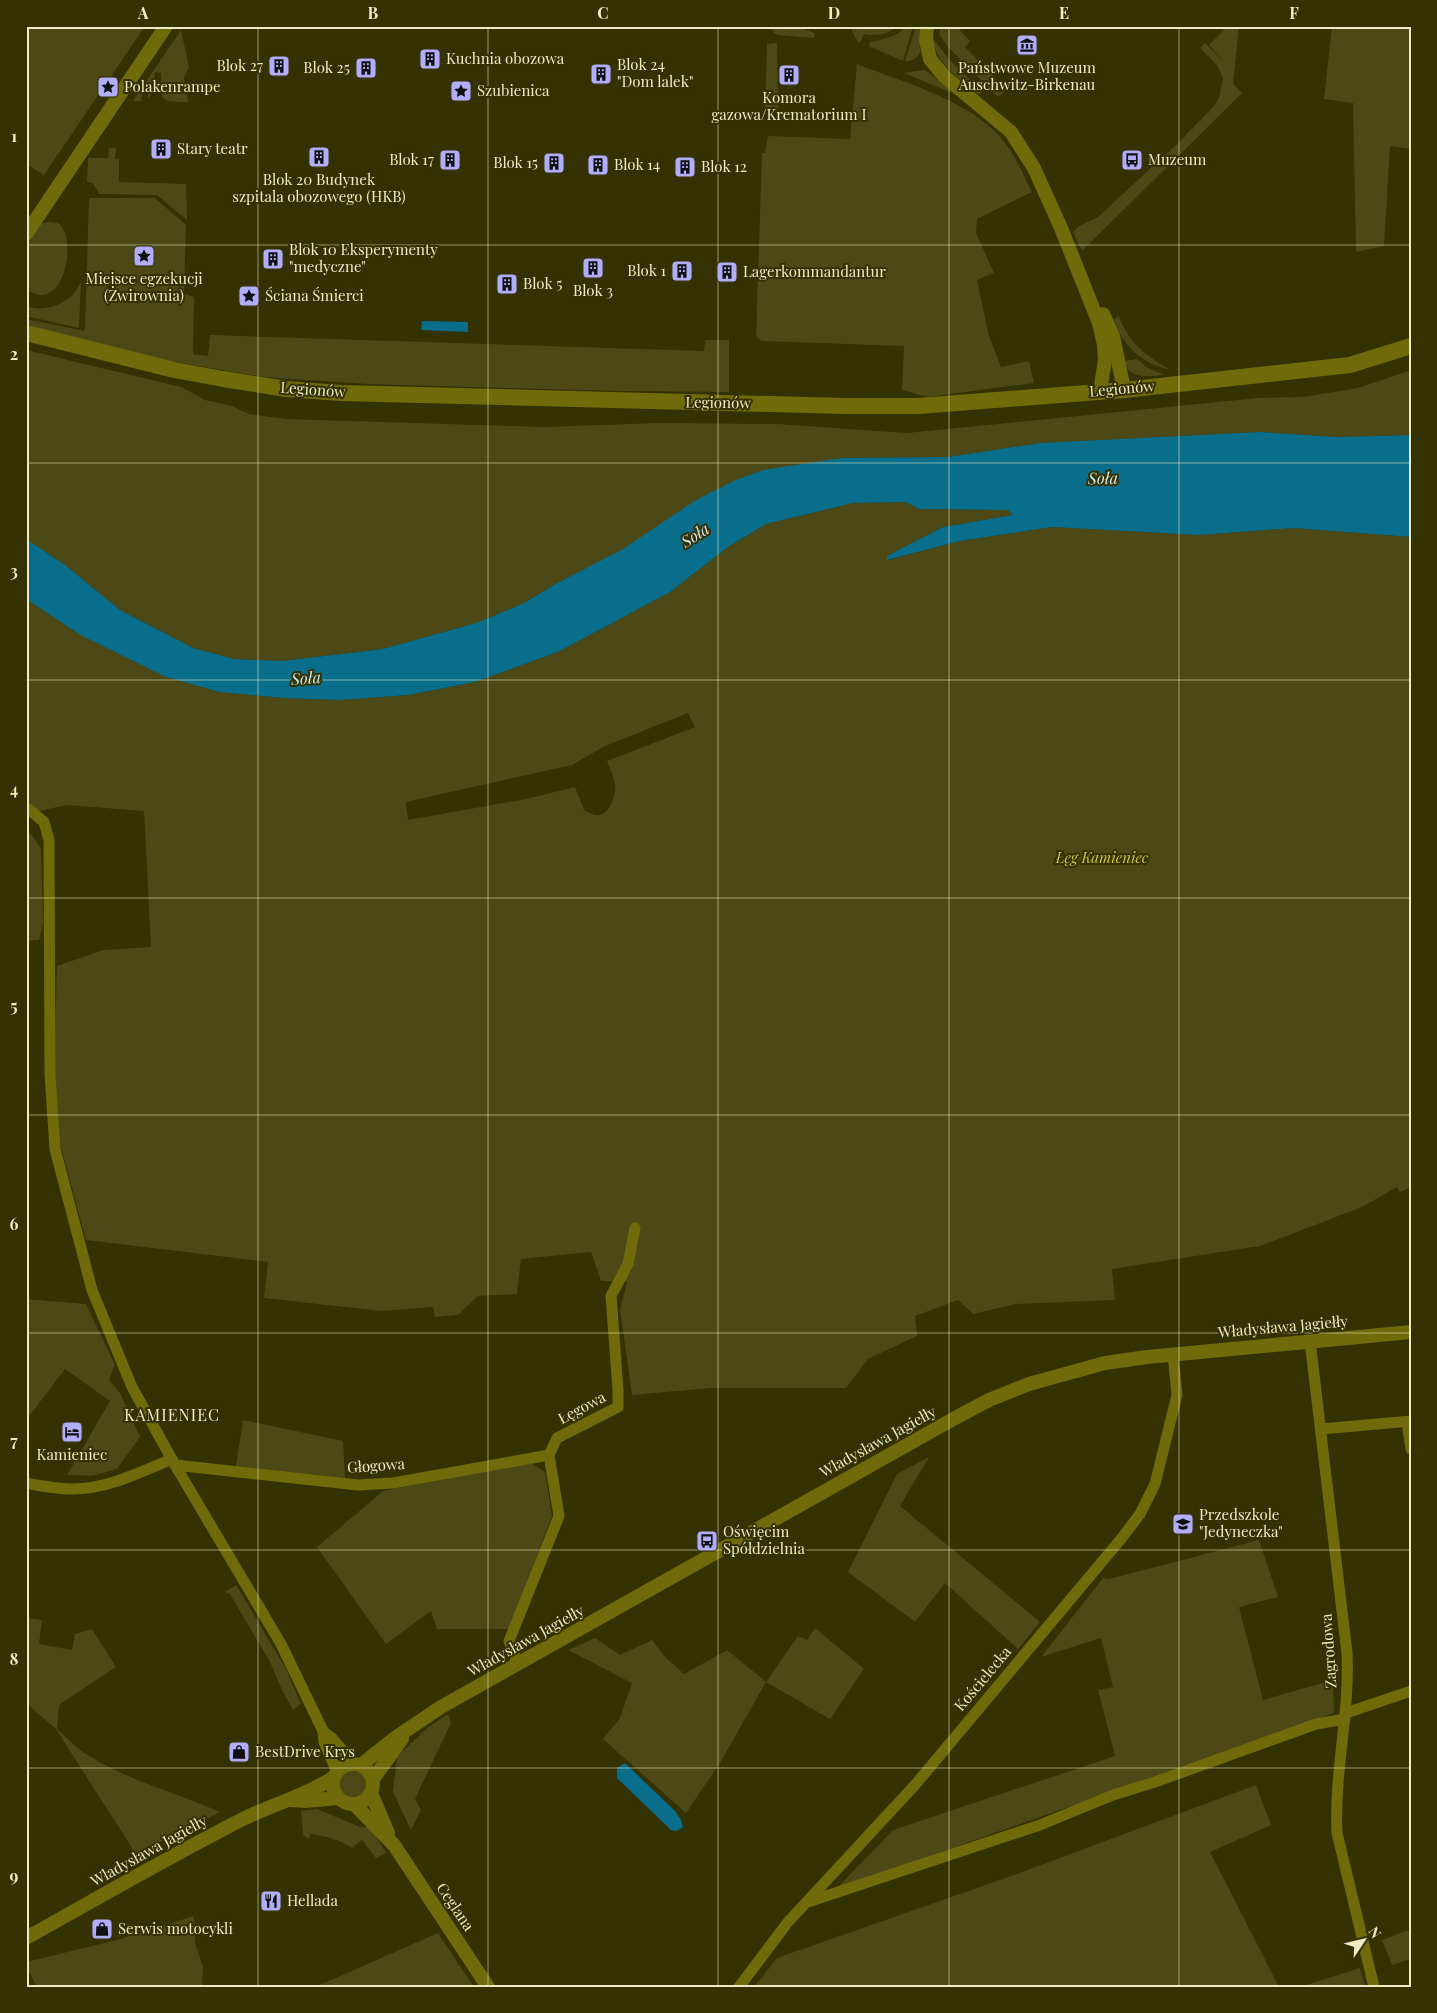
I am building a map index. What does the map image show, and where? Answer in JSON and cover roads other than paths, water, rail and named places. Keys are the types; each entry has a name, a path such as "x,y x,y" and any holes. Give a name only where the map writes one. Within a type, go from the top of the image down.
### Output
{"main road":[{"name":"Legionów","path":"26,333 174,370 286,389 340,393 700,403 919,406 1124,390 1350,365 1411,346"}],"street":[{"path":"26,234 166,26"},
{"path":"927,26 926,40 930,59 944,76 1012,132 1027,154 1075,262 1099,324 1105,360 1100,392"},
{"path":"1075,262 1113,336 1124,390"},
{"path":"26,807 44,822 49,840 50,1075 55,1149 92,1290 132,1387 281,1644 323,1732 324,1742 335,1775 334,1792 338,1798 348,1804 354,1804 367,1799 371,1793 373,1779 370,1773 357,1765 332,1738 323,1732"},
{"name":"Łęgowa","path":"549,1455 557,1438 618,1407 611,1296 628,1264 635,1228"},
{"name":"Władysława Jagiełły","path":"357,1765 441,1707 989,1400 1029,1384 1081,1369 1126,1360 1411,1332"},
{"name":"Zagrodowa","path":"1310,1341 1347,1653 1348,1680 1338,1767 1337,1832 1374,1987"},
{"name":"Kościelecka","path":"739,1987 788,1922 915,1785 1140,1514 1155,1484 1177,1395 1173,1354"},
{"path":"1320,1429 1409,1421 1411,1449"},
{"path":"518,1664 510,1641 559,1516 549,1455"},
{"name":"Głogowa","path":"174,1462 358,1485 394,1482 549,1455"},
{"path":"26,1483 73,1489 95,1487 174,1462"},
{"path":"806,1903 1040,1825 1113,1795 1155,1782 1316,1724 1345,1716 1411,1690"},
{"name":"Władysława Jagiełły","path":"373,1779 412,1727"},
{"path":"335,1775 341,1767 357,1765"},
{"name":"Władysława Jagiełły","path":"26,1938 245,1818 291,1800 335,1775"},
{"name":"Ceglana","path":"371,1793 394,1846"},
{"name":"Władysława Jagiełły","path":"291,1800 305,1801 338,1798"},
{"name":"Ceglana","path":"354,1804 394,1846 488,1987"}],"water":[{"path":"422,321 468,322 468,332 421,330"},
{"name":"Soła","path":"1260,432 1337,437 1411,435 1411,537 1294,528 1199,535 1052,527 960,541 887,560 887,556 943,527 1013,515 1008,510 919,509 905,502 853,503 766,524 728,547 670,592 558,652 475,682 408,695 340,700 283,698 219,692 166,677 82,636 26,599 26,539 65,565 120,610 193,648 234,659 282,661 383,649 476,623 522,604 559,582 623,549 696,500 736,480 763,470 842,458 948,457 1040,443"},
{"path":"625,1763 675,1811 683,1827 677,1831 671,1830 617,1778 617,1768"}],"place":[{"name":"Państwowe Muzeum Auschwitz-Birkenau","path":"1027,45"},
{"name":"Kuchnia obozowa","path":"430,59"},
{"name":"Blok 27","path":"279,66"},
{"name":"Blok 25","path":"366,68"},
{"name":"Blok 24 \"Dom lalek\"","path":"601,74"},
{"name":"Komora gazowa/Krematorium I","path":"789,75"},
{"name":"Polakenrampe","path":"108,87"},
{"name":"Szubienica","path":"461,91"},
{"name":"Stary teatr","path":"161,149"},
{"name":"Blok 20 Budynek szpitala obozowego (HKB)","path":"319,157"},
{"name":"Blok 17","path":"450,160"},
{"name":"Muzeum","path":"1132,160"},
{"name":"Blok 15","path":"554,163"},
{"name":"Blok 14","path":"598,165"},
{"name":"Blok 12","path":"685,167"},
{"name":"Miejsce egzekucji (Żwirownia)","path":"144,256"},
{"name":"Blok 10 Eksperymenty \"medyczne\"","path":"273,259"},
{"name":"Blok 3","path":"593,268"},
{"name":"Blok 1","path":"682,271"},
{"name":"Lagerkommandantur","path":"727,272"},
{"name":"Blok 5","path":"507,284"},
{"name":"Ściana Śmierci","path":"249,296"},
{"name":"Kamieniec","path":"72,1432"},
{"name":"Przedszkole \"Jedyneczka\"","path":"1183,1524"},
{"name":"Oświęcim Spółdzielnia","path":"707,1541"},
{"name":"BestDrive Krys","path":"239,1752"},
{"name":"Hellada","path":"271,1901"},
{"name":"Serwis motocykli","path":"102,1929"}],"district":[{"name":"KAMIENIEC","path":"172,1415"}],"park label":[{"name":"Łęg Kamieniec","path":"1102,858"}]}
